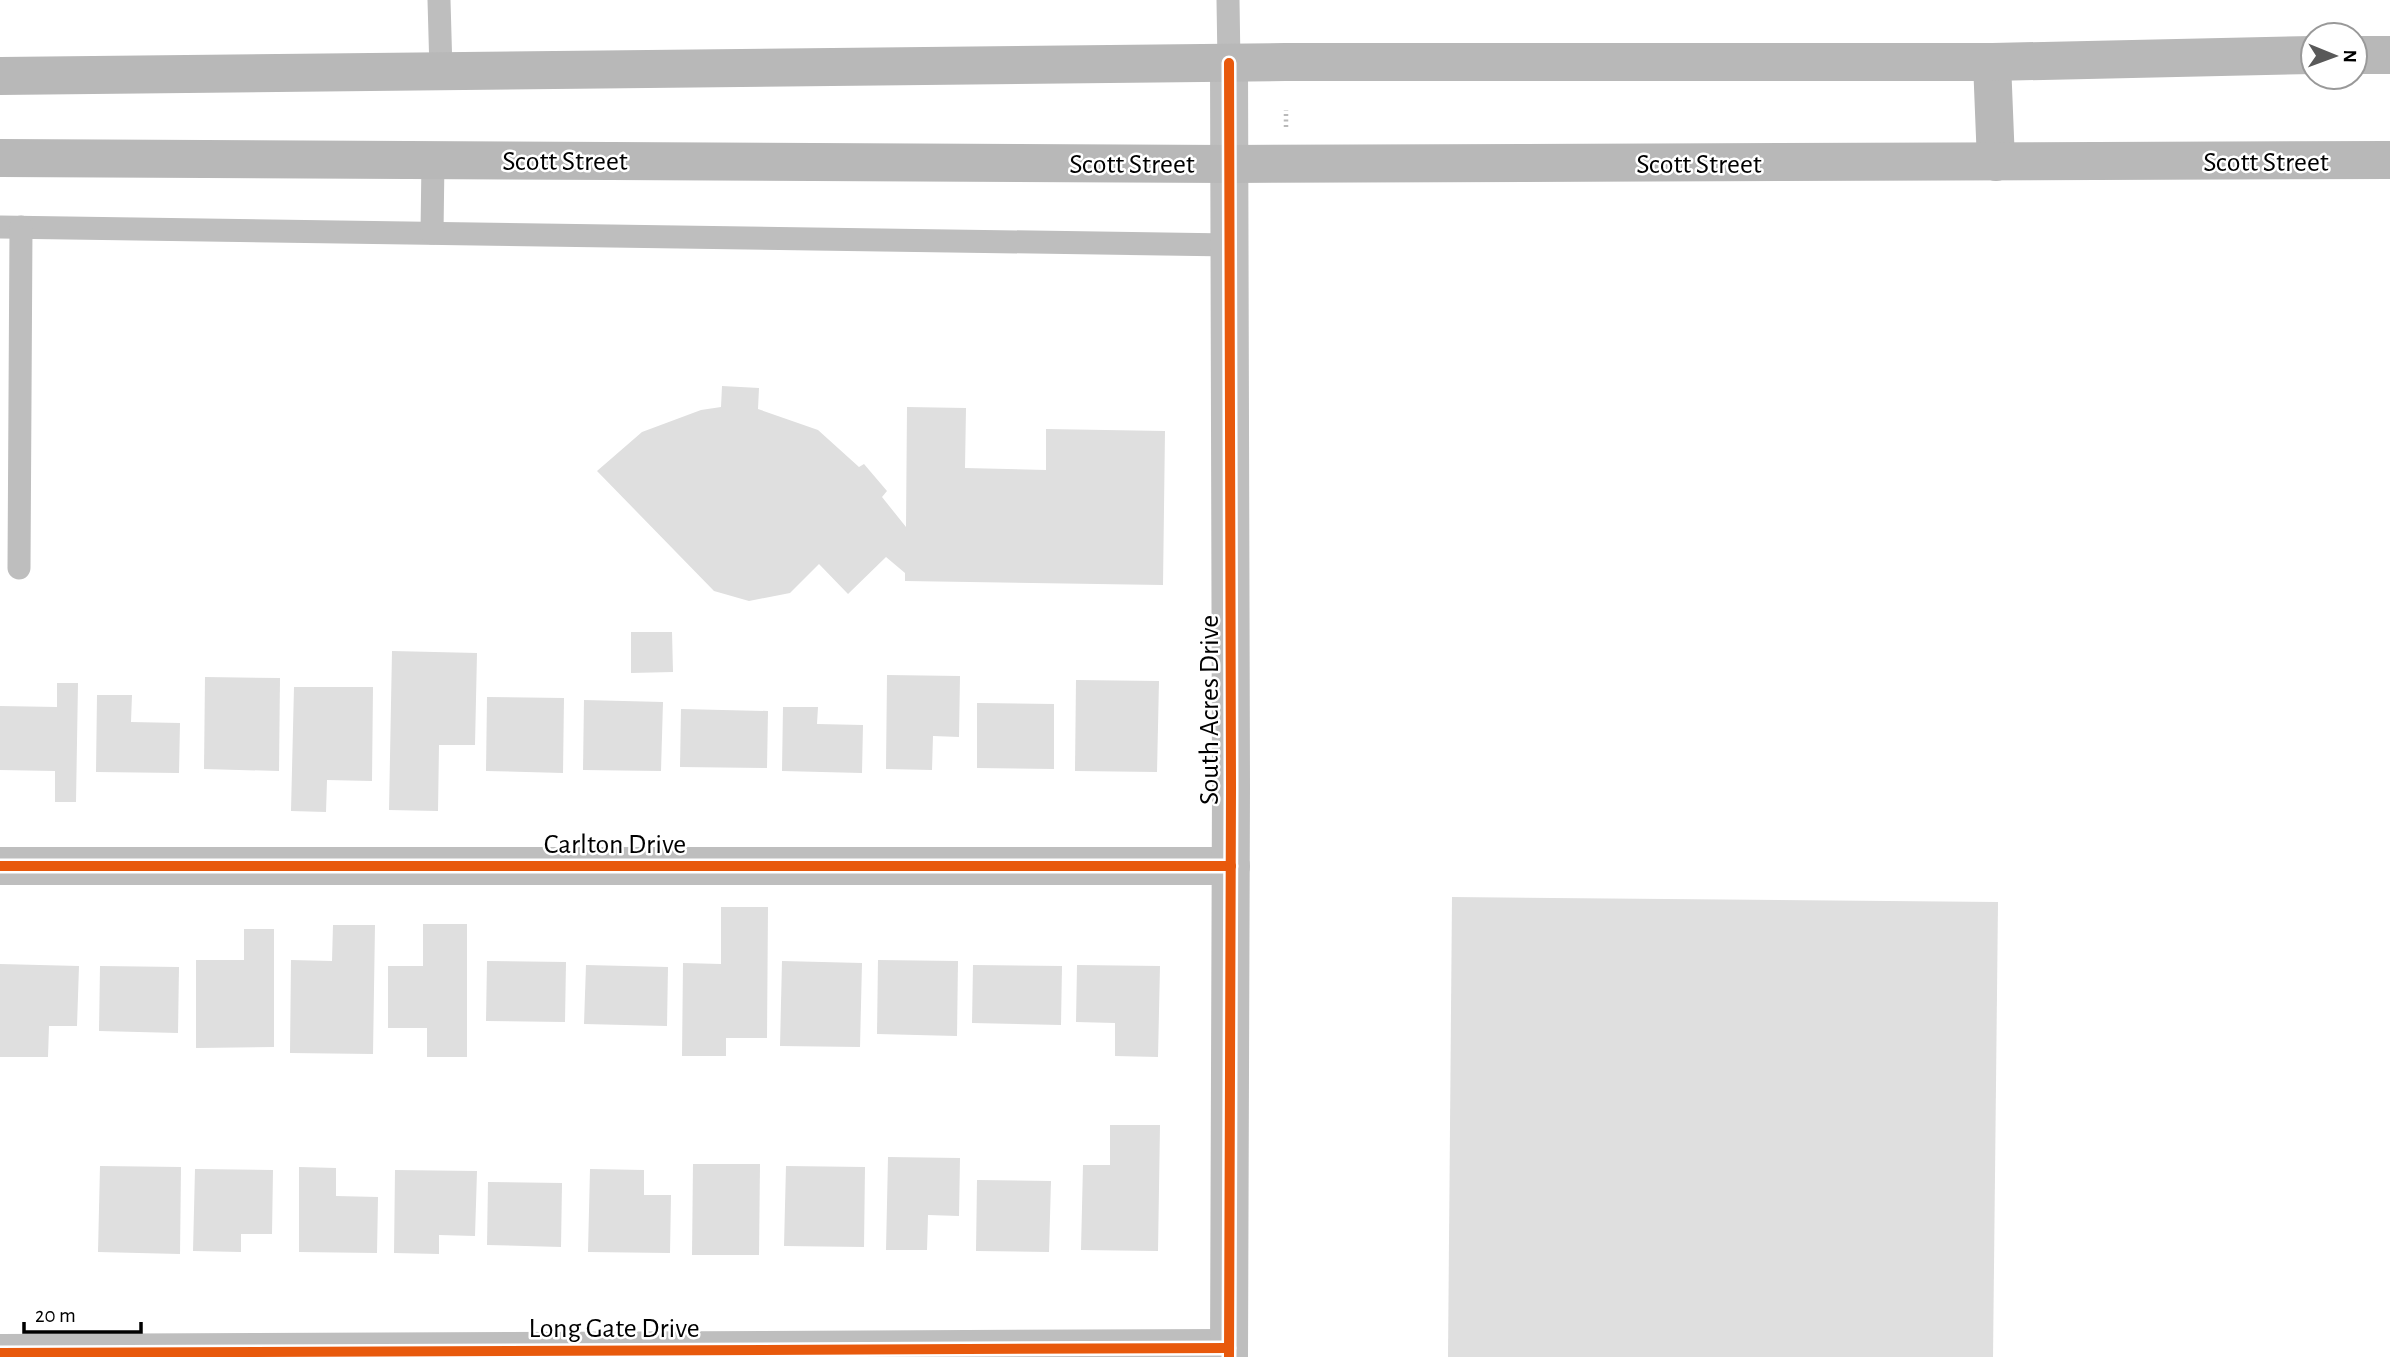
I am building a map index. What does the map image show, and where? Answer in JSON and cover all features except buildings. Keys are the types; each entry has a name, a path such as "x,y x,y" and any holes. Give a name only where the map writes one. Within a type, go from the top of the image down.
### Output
{"main road":[{"path":"0,76 1229,63 1992,62 2299,55"},
{"path":"2369,55 2390,55"},
{"path":"1992,62 1996,162"},
{"name":"Scott Street","path":"0,158 1230,164 2382,160"}],"street":[{"name":"South Acres Drive","path":"1229,63 1229,1352"},
{"name":"Carlton Drive","path":"0,866 1231,866"},
{"name":"Long Gate Drive","path":"0,1353 1229,1352"}],"lane":[{"path":"439,0 441,71"},
{"path":"1228,0 1229,63"},
{"path":"432,233 433,160"},
{"path":"19,568 10,227 1231,246"}],"path":[{"path":"1286,110 1286,131"}],"cycle path":[{"path":"1229,63 1229,1357"},
{"path":"0,866 1231,866"},
{"path":"0,1353 1229,1348"}]}
